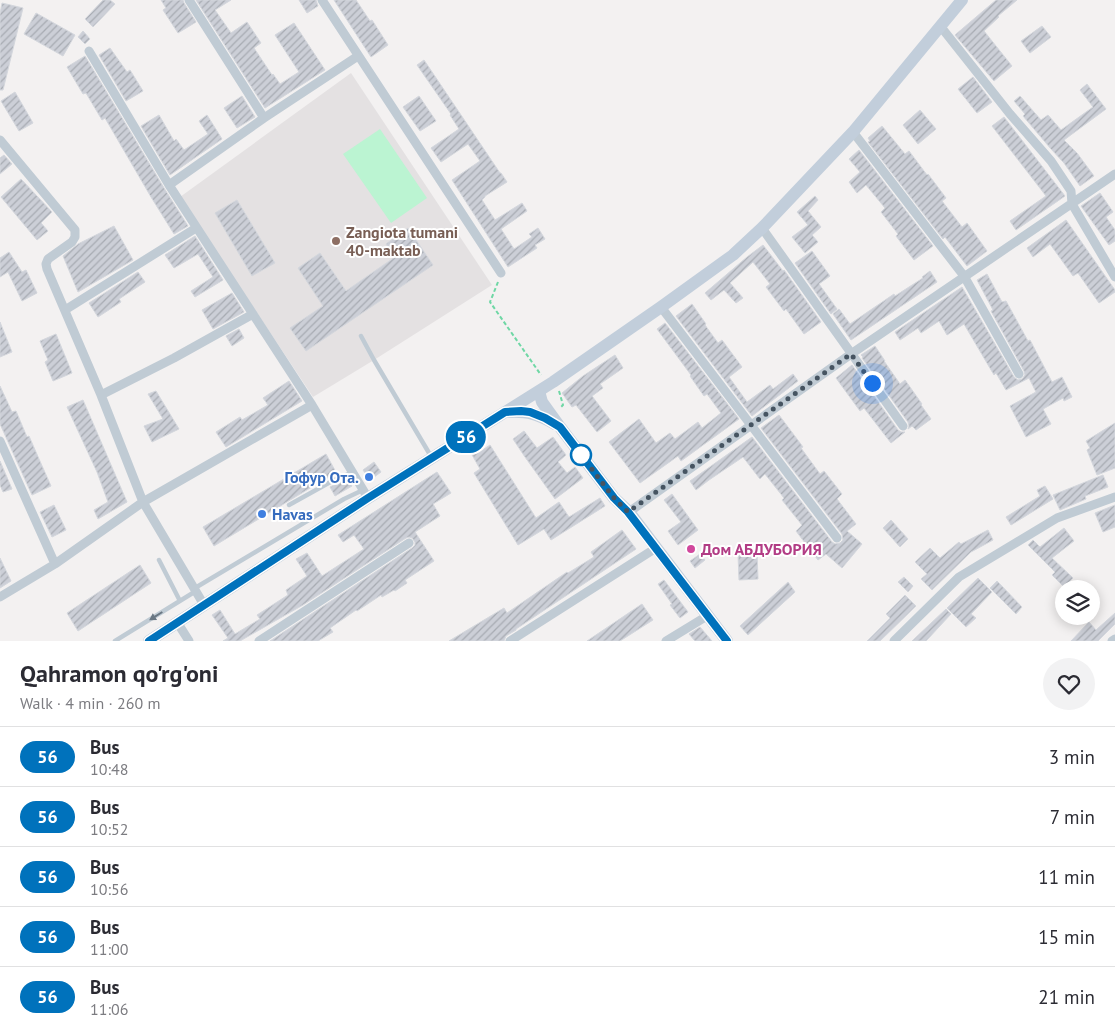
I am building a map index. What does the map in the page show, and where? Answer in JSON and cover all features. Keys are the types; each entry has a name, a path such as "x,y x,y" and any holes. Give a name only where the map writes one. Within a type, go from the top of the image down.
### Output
{"main road":[{"path":"149,641 366,494 432,458 539,390 661,307 733,255 762,228 853,132 962,0"},
{"path":"539,390 542,402 560,427 727,641"},
{"path":"539,390 548,397 620,493 628,512"},
{"path":"505,412 530,412 560,427"}],"street":[{"path":"189,0 264,118"},
{"path":"322,0 502,273"},
{"path":"941,27 1051,161 1071,191 1072,204 1115,277"},
{"path":"89,51 169,185 312,405 366,494"},
{"path":"169,185 264,118 358,56"},
{"path":"853,132 964,276 1019,374"},
{"path":"0,140 74,230 75,237 72,242 48,259 46,264 102,394 143,502 204,604"},
{"path":"628,512 851,354 1115,174"},
{"path":"65,310 196,228"},
{"path":"762,228 903,426"},
{"path":"661,307 837,538"},
{"path":"102,394 174,358 253,314"},
{"path":"0,597 55,564 143,502 312,405"},
{"path":"0,441 55,564"},
{"path":"894,641 959,577 1058,518 1115,497"},
{"path":"259,641 409,543"},
{"path":"510,641 656,548"},
{"path":"666,641 707,616"},
{"path":"177,622 190,641"}],"lane":[{"path":"361,336 432,458"},
{"path":"289,505 334,480 353,472"},
{"path":"115,641 344,499 366,494"},
{"path":"160,560 180,601"}],"path":[{"path":"502,273 490,302 541,375"},
{"path":"558,389 563,405 560,407"}],"shaded area":[{"name":"Zangiota tumani 40-maktab","path":"351,73 492,285 313,397 180,197"}],"green space":[{"path":"380,129 427,198 391,223 343,154"}],"building":[{"path":"103,0 110,0 115,4 93,27 85,19"},
{"path":"161,0 183,0 196,22 178,33 163,10 166,8"},
{"path":"196,0 231,0 215,10 231,33 247,22 261,43 254,48 280,84 299,72 275,35 294,23 325,70 265,108"},
{"path":"299,0 316,0 318,6 307,13"},
{"path":"334,0 356,0 388,45 371,57"},
{"path":"996,0 1017,0 984,31 1012,66 994,81 955,35"},
{"path":"2,3 23,8 3,90 0,90 0,14"},
{"path":"36,13 75,35 63,56 24,34"},
{"path":"1042,26 1051,37 1030,53 1021,41"},
{"path":"83,31 90,39 85,44 78,37"},
{"path":"110,48 127,72 130,70 143,91 126,101 99,55"},
{"path":"85,56 188,226 174,234 105,118 102,120 86,93 83,94 67,67"},
{"path":"424,60 507,182 482,200 495,220 522,203 527,211 501,229 514,249 532,237 529,234 538,228 545,239 535,245 537,248 508,267 452,180 480,161 468,144 441,162 431,148 459,129 451,114 417,65"},
{"path":"973,77 992,102 977,113 958,89"},
{"path":"1087,84 1106,109 1064,140 1077,153 1094,176 1080,186 1064,163 1023,116 1025,114 1014,101 1020,96 1041,120 1048,115 1061,130 1093,107 1080,90"},
{"path":"15,92 33,123 19,131 1,101"},
{"path":"242,96 255,117 237,128 224,108"},
{"path":"419,96 436,121 420,131 403,107"},
{"path":"920,110 936,129 918,144 903,125"},
{"path":"159,115 174,141 176,139 184,150 208,134 199,121 207,115 222,139 170,175 141,126"},
{"path":"1004,117 1065,196 1016,230 1010,221 1046,196 992,126"},
{"path":"882,126 905,154 909,151 946,198 942,201 962,227 967,223 987,251 967,266 945,237 943,239 868,142 870,141 868,138"},
{"path":"859,150 933,246 914,260 896,236 898,234 881,212 885,208 866,185 857,193 849,182 860,172 849,159"},
{"path":"4,155 12,164 0,174 0,158"},
{"path":"21,179 52,212 41,223 48,231 37,240 1,197"},
{"path":"1100,193 1113,212 1106,217 1115,230 1115,241 1109,245 1081,206"},
{"path":"815,196 818,200 808,211 821,227 812,235 818,242 805,253 792,237 808,225 797,212"},
{"path":"237,200 275,263 252,276 215,213"},
{"path":"1066,220 1115,290 1115,292 1099,303 1078,273 1073,276 1050,244 1033,257 1027,248"},
{"path":"114,226 133,260 78,292 63,256 78,244"},
{"path":"408,228 433,265 306,351 290,328 323,306 298,268 320,253 346,291 395,257 386,244"},
{"path":"195,236 223,280 195,297 191,291 213,277 198,254 174,268 165,255"},
{"path":"763,245 784,270 821,322 804,334 786,309 784,311 766,287 770,284 753,262 730,283 743,298 736,303 724,290 711,300 705,293"},
{"path":"812,251 830,276 819,284 837,309 831,314 795,263"},
{"path":"9,252 22,272 26,270 37,293 22,301 8,272 0,277 0,258"},
{"path":"930,271 937,282 851,340 833,314 839,309 850,324 894,294 895,296 923,278"},
{"path":"138,272 145,282 119,299 121,302 98,317 89,303"},
{"path":"987,274 1002,302 1006,301 1028,341 1030,340 1052,382 1062,377 1072,397 1064,401 1063,398 1043,409 1051,424 1026,437 1010,406 1036,392 1029,378 1006,390 996,373 994,375 964,324 947,335 939,321 921,333 918,328 900,340 895,332 962,287 1014,377 1018,380 1022,379 1025,375 1024,371 991,311 993,310 977,280"},
{"path":"232,293 244,312 213,329 202,310"},
{"path":"692,304 718,343 722,340 742,367 729,377 747,402 770,385 773,389 793,374 798,381 752,416 676,316"},
{"path":"0,322 12,352 0,357"},
{"path":"665,323 739,419 681,461 678,456 640,483 609,442 639,419 656,443 670,433 675,439 698,422 702,428 721,413 707,394 704,396 657,329"},
{"path":"239,329 244,338 232,346 226,336"},
{"path":"56,334 72,373 53,381 45,362 48,360 40,341"},
{"path":"875,346 900,384 905,380 931,419 916,430 912,426 908,429 908,422 862,358 861,355"},
{"path":"615,355 623,368 600,384 603,388 592,396 611,421 597,432 576,405 572,407 562,393 583,376"},
{"path":"852,365 898,430 905,432 891,443 864,408 860,411 836,378"},
{"path":"289,381 302,401 226,447 216,432 240,417 242,420 268,405 263,398"},
{"path":"0,386 12,412 16,411 27,437 29,436 51,486 32,495 0,424"},
{"path":"156,391 179,429 152,442 144,426 163,419 148,394"},
{"path":"83,400 127,502 98,519 94,510 108,502 97,472 67,407"},
{"path":"779,415 820,474 824,471 842,494 837,499 856,524 847,531 862,544 842,568 826,554 818,560 796,531 802,525 782,500 784,498 765,474 760,479 743,457 696,490 690,481 752,437 832,542 835,544 840,543 843,540 842,534 761,428"},
{"path":"1115,423 1115,468 1097,475 1087,450 1090,448 1086,441"},
{"path":"524,431 537,448 553,437 566,455 558,462 567,473 575,467 583,478 555,499 513,439"},
{"path":"490,445 536,518 559,502 569,517 600,498 605,506 551,540 544,529 518,545 474,473 480,469 471,453 479,448 481,451"},
{"path":"326,454 337,474 325,479 214,546 203,527"},
{"path":"0,461 12,489 3,492 0,485"},
{"path":"374,462 381,472 370,480 363,470"},
{"path":"437,472 451,493 433,504 440,516 415,532 434,561 405,580 407,583 382,597 381,595 356,610 330,628 333,632 318,641 270,641 412,548 415,542 409,537 303,605 240,641 223,641 228,638 212,615 220,610 235,634 260,619 257,615 288,595 286,590 307,576 296,559 307,553 322,576 364,549 354,535 343,542 338,535"},
{"path":"1103,475 1108,487 1085,496 1086,499 1060,510 1053,495"},
{"path":"347,479 352,486 335,496 330,487"},
{"path":"1045,486 1053,499 1011,525 1006,517 1040,496 1037,490"},
{"path":"672,494 698,530 678,545 668,531 681,522 664,500"},
{"path":"54,505 66,530 52,537 40,512"},
{"path":"1115,505 1115,527 1103,532 1095,513"},
{"path":"891,520 908,539 900,547 883,528"},
{"path":"1064,528 1074,541 1052,558 1073,578 1071,580 1057,580 1052,575 1055,572 1028,545 1033,540 1040,547"},
{"path":"622,530 636,549 516,629 506,636 504,641 449,641 504,608 507,613 567,572 594,557 591,552"},
{"path":"988,530 993,540 971,552 932,590 921,579 927,574 915,562 930,548 940,558 959,542 961,544"},
{"path":"757,553 758,579 739,580 738,554"},
{"path":"700,554 705,560 695,568 690,561"},
{"path":"0,558 11,581 0,588"},
{"path":"140,565 151,583 78,631 67,613"},
{"path":"904,577 913,586 908,592 898,582"},
{"path":"978,578 992,592 971,614 976,618 966,627 947,608"},
{"path":"664,580 688,612 680,618 658,584"},
{"path":"997,581 1022,607 1016,614 990,588"},
{"path":"788,582 795,592 748,635 740,626"},
{"path":"905,595 916,606 880,641 867,641 890,618 886,614"},
{"path":"642,604 653,620 620,641 587,641"},
{"path":"946,609 951,614 926,641 912,641"},
{"path":"1115,613 1115,624 1098,641 1071,641 1086,625 1092,625 1096,630"},
{"path":"700,627 712,641 695,641 689,634"}],"bus line":[{"name":"56","path":"149,641 368,498 505,412 521,411 537,414 560,427 727,641"}],"place":[{"name":"Zangiota tumani 40-maktab","path":"336,241"},
{"name":"Гофур Ота.","path":"369,477"},
{"name":"Havas","path":"262,514"},
{"name":"Дом АБДУБОРИЯ","path":"691,549"}],"route":[{"path":"581,455 614,498 628,512 851,354 872,383"}]}
